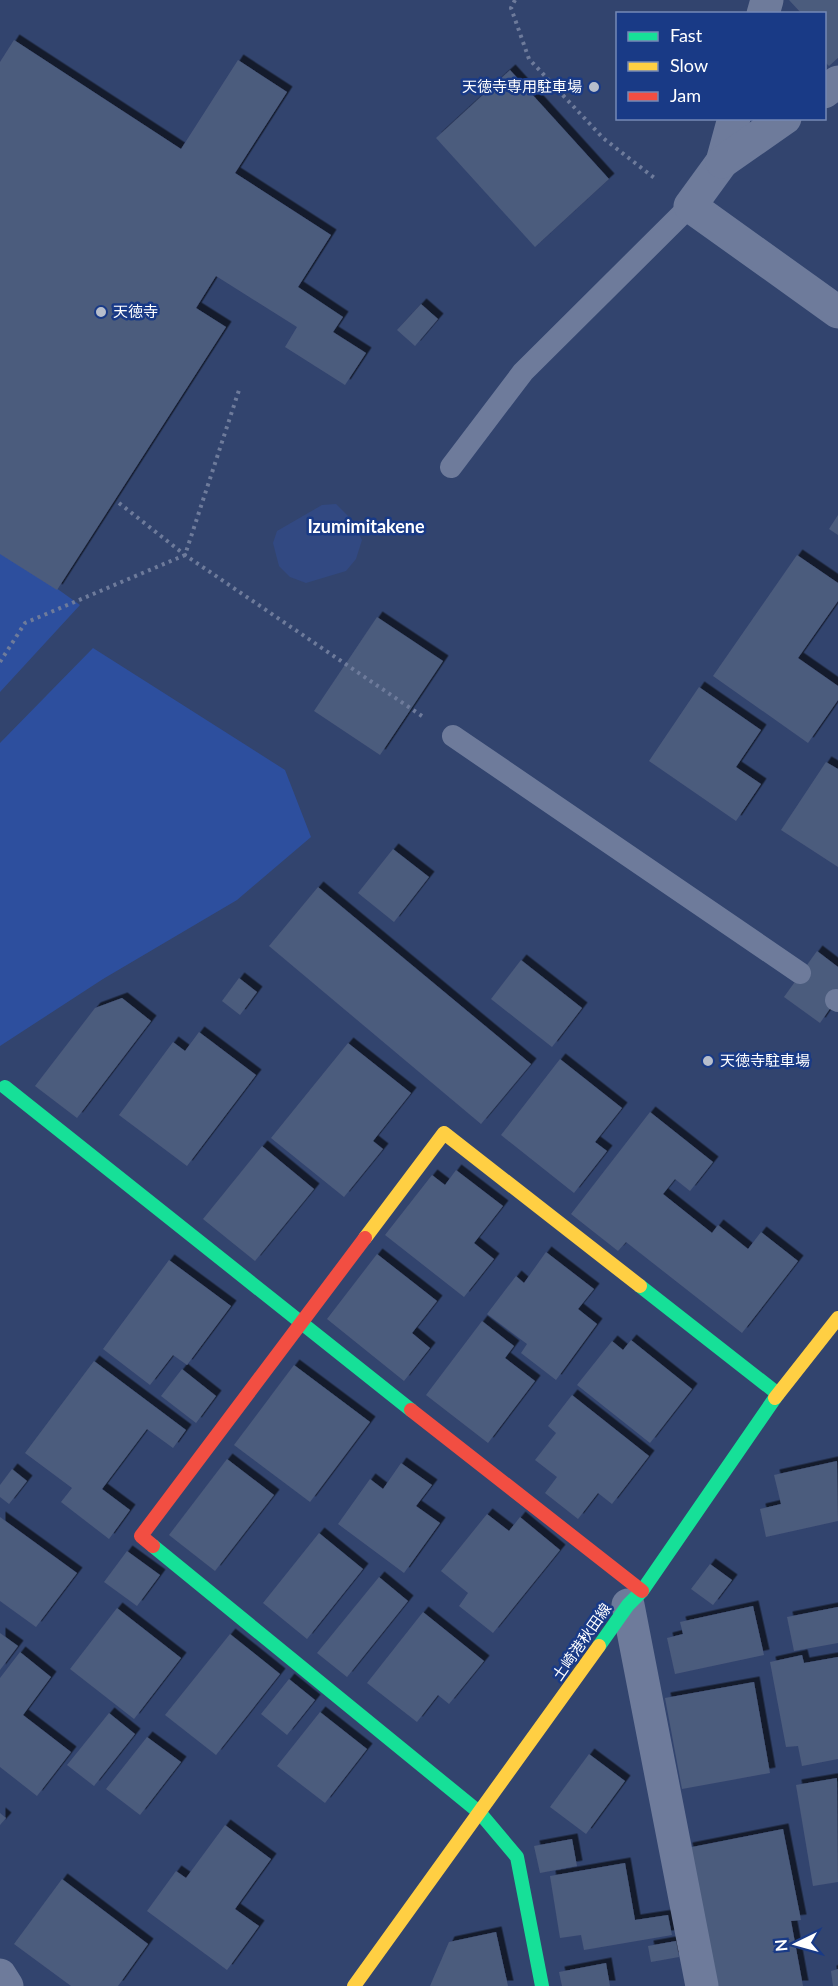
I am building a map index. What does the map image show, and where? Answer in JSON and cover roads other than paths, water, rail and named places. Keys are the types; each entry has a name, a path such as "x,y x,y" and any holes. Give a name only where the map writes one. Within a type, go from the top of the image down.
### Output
{"street":[{"path":"826,91 838,82"},
{"path":"722,162 733,120"},
{"path":"782,120 722,162 690,206 838,312"},
{"path":"5,1087 300,1323 635,1598 702,1986"},
{"path":"542,1986 518,1857 480,1813 141,1536 444,1133 778,1394"},
{"name":"土崎港秋田線","path":"354,1986 635,1598 778,1394 838,1318"},
{"path":"0,1975 7,1986"}],"lane":[{"path":"451,467 523,372 690,206"},
{"path":"453,736 801,973"}],"place":[{"name":"天徳寺専用駐車場","path":"594,87"},
{"name":"天徳寺","path":"101,312"},
{"name":"天徳寺駐車場","path":"708,1061"}],"district":[{"name":"Izumimitakene","path":"366,527"}]}
